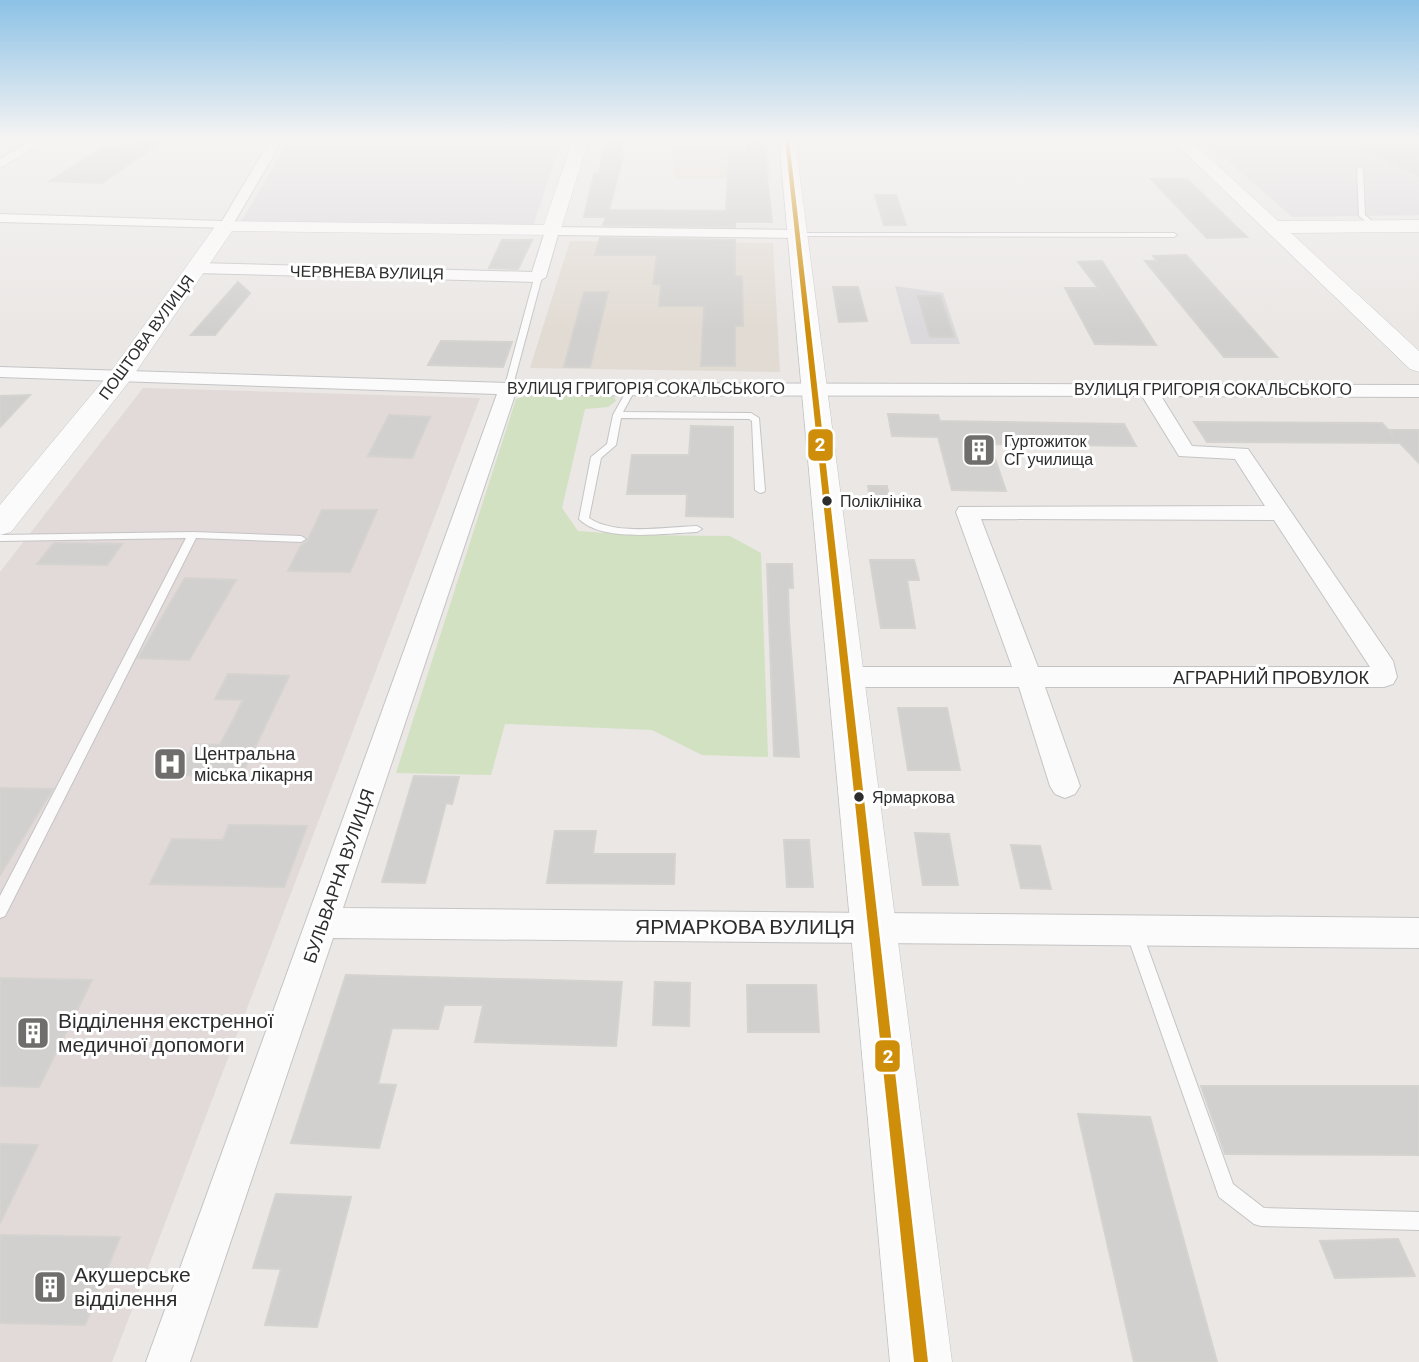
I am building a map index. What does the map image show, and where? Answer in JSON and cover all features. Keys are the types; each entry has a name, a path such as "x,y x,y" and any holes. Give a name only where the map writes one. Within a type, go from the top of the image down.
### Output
{"street":[{"name":"ПОШТОВА ВУЛИЦЯ","path":"0,525 122,374 239,203"},
{"path":"538,276 561,203"},
{"path":"794,203 921,1362"},
{"path":"1248,203 1419,364"},
{"path":"0,218 226,225 797,234"},
{"path":"1274,227 1419,226"},
{"name":"ЧЕРВНЕВА ВУЛИЦЯ","path":"196,268 538,276"},
{"name":"ВУЛИЦЯ ГРИГОРІЯ СОКАЛЬСЬКОГО","path":"0,372 508,389 1147,388 1419,391"},
{"name":"АГРАРНИЙ ПРОВУЛОК","path":"845,677 1384,677 1384,668 1241,453 1186,452 1147,388"},
{"name":"БУЛЬВАРНА ВУЛИЦЯ","path":"168,1362 508,389"},
{"path":"1065,786 1029,677 967,512 1279,513"},
{"name":"ЯРМАРКОВА ВУЛИЦЯ","path":"323,923 1419,933"}],"lane":[{"path":"1361,203 1362,216 1375,226"},
{"path":"797,234 1174,235"},
{"path":"508,389 538,276"},
{"path":"632,388 617,415 611,445 596,457 584,519 591,526 611,530 697,529"},
{"path":"617,415 751,416 756,420 760,490"},
{"path":"0,911 193,535"},
{"path":"0,538 193,535 301,539"},
{"path":"1134,930 1226,1190 1261,1217 1419,1221"}],"shaded area":[{"path":"252,203 541,203 533,226 241,222"},
{"path":"1276,203 1419,203 1419,215 1292,217"},
{"path":"570,241 773,243 780,372 530,368"},
{"path":"895,286 943,293 960,344 911,344"},
{"name":"Центральна міська лікарня","path":"143,388 480,398 112,1362 0,1362 0,572"}],"green space":[{"path":"613,395 616,401 608,407 585,409 562,508 578,531 632,535 730,536 761,553 768,757 702,755 652,730 505,724 491,775 396,773 516,399 526,396"}],"building":[{"path":"587,203 611,203 609,210 726,211 726,203 770,203 772,222 735,222 735,227 603,225 606,217 584,217"},
{"path":"877,203 899,203 906,225 884,225"},
{"path":"1173,203 1211,203 1247,237 1207,238"},
{"path":"600,238 735,240 735,276 742,276 743,326 735,326 735,366 701,366 704,306 659,306 661,284 653,284 657,255 595,255"},
{"path":"502,240 532,240 518,269 489,268"},
{"path":"1186,255 1277,357 1224,357 1145,261 1157,261 1153,256"},
{"path":"1102,261 1156,345 1095,344 1065,288 1098,288 1078,262"},
{"path":"238,282 250,293 215,335 191,335"},
{"path":"833,287 858,287 867,321 839,322"},
{"path":"584,292 608,292 590,367 564,367"},
{"path":"918,296 940,296 954,337 930,337"},
{"path":"441,341 512,342 503,367 428,365"},
{"path":"30,395 0,427 0,396"},
{"name":"Гуртожиток СГ училища","path":"888,414 938,415 940,421 1124,424 1136,446 990,444 1006,491 952,490 938,437 892,436"},
{"path":"389,415 430,417 412,458 368,456"},
{"path":"1194,422 1382,423 1393,435 1389,430 1419,430 1419,463 1400,443 1207,442"},
{"path":"691,426 733,427 733,517 686,516 687,494 627,494 632,455 689,455"},
{"path":"868,486 887,486 891,508 871,508"},
{"path":"322,510 377,510 350,572 288,571 300,547 308,540"},
{"path":"54,543 122,544 107,565 37,564"},
{"path":"870,560 914,560 919,580 907,580 915,628 881,628"},
{"path":"767,564 792,564 793,588 788,588 789,624 799,757 774,756"},
{"path":"185,578 236,580 189,660 138,658"},
{"path":"228,674 289,676 241,777 177,775 194,744 220,745 230,726 243,700 215,699"},
{"path":"898,708 947,708 960,770 908,770"},
{"path":"414,776 459,777 452,804 446,803 425,883 382,882"},
{"path":"0,788 53,789 0,875"},
{"path":"229,825 307,826 284,887 150,884 172,839 223,840"},
{"path":"555,831 596,831 593,854 675,854 674,884 547,883"},
{"path":"915,833 949,834 958,885 923,885"},
{"path":"784,840 809,840 813,887 787,887"},
{"path":"1011,845 1040,846 1051,889 1021,888"},
{"path":"346,975 622,982 616,1046 475,1042 483,1005 444,1005 438,1029 392,1028 378,1084 396,1085 379,1148 291,1143"},
{"name":"Відділення екстренної медичної допомоги","path":"0,978 92,980 39,1087 0,1086"},
{"path":"655,982 690,983 689,1026 653,1025"},
{"path":"747,985 816,985 819,1032 748,1032"},
{"path":"1201,1086 1419,1086 1419,1155 1225,1154"},
{"path":"1078,1114 1150,1117 1217,1362 1134,1362"},
{"path":"0,1144 38,1145 0,1223"},
{"path":"276,1194 351,1197 317,1327 265,1325 281,1269 253,1268"},
{"name":"Акушерське відділення","path":"0,1235 120,1237 85,1325 0,1323"},
{"path":"1398,1239 1415,1276 1335,1278 1320,1241"}],"transit line":[{"name":"2","path":"794,203 921,1362"}],"place":[{"name":"Гуртожиток СГ училища","path":"979,450"},
{"name":"Поліклініка","path":"827,501"},
{"name":"Центральна міська лікарня","path":"170,764"},
{"name":"Ярмаркова","path":"859,797"},
{"name":"Відділення екстренної медичної допомоги","path":"33,1033"},
{"name":"Акушерське відділення","path":"50,1287"}]}
